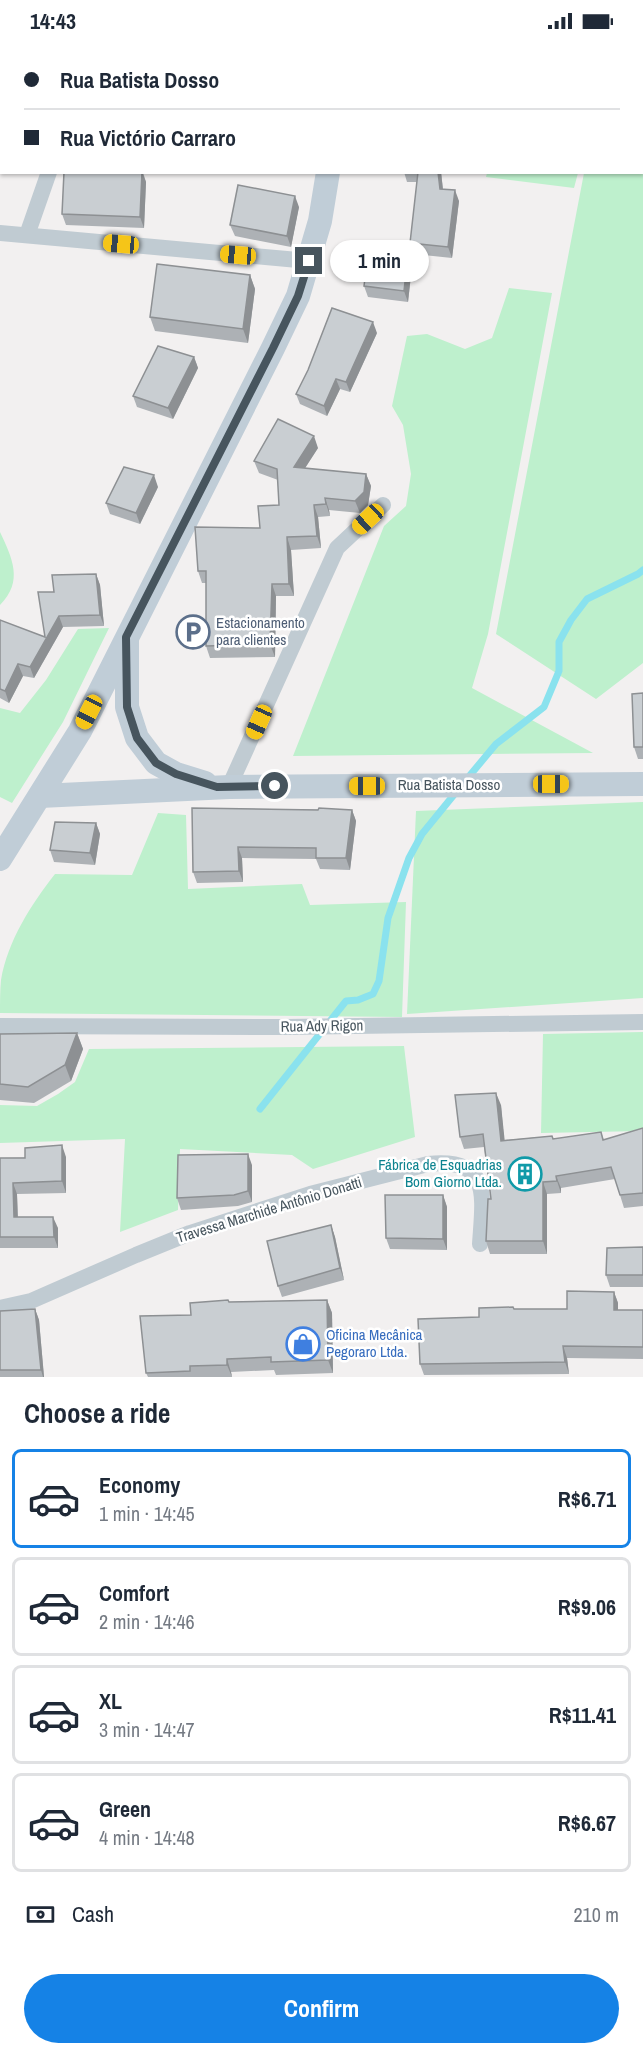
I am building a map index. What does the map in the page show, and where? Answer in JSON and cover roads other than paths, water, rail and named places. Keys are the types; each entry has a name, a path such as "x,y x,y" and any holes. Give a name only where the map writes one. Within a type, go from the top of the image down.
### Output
{"main road":[{"path":"0,859 11,838 80,731 298,296 320,221 328,174"},
{"path":"126,637 127,707 137,738 156,763 176,774 223,787"},
{"name":"Rua Batista Dosso","path":"40,796 223,787 643,784"}],"street":[{"path":"27,235 48,174"},
{"path":"0,233 309,261"},
{"path":"223,787 337,548 383,505"},
{"name":"Rua Ady Rigon","path":"0,1026 285,1027 643,1022"},
{"name":"Travessa Marchide Antônio Donatti","path":"0,1308 31,1301 190,1233 310,1194 428,1164 444,1162 461,1165 477,1178 482,1205 480,1244"}],"waterway":[{"path":"466,780 496,744 544,707 559,671 559,642 571,620 587,599 643,570"},
{"path":"260,1109 346,1001 358,1000 373,994 379,981 388,918 409,858 422,834 457,791"}],"place":[{"name":"Estacionamento para clientes","path":"193,632"},
{"name":"Fábrica de Esquadrias Bom Giorno Ltda.","path":"525,1174"},
{"name":"Oficina Mecânica Pegoraro Ltda.","path":"303,1344"}]}
